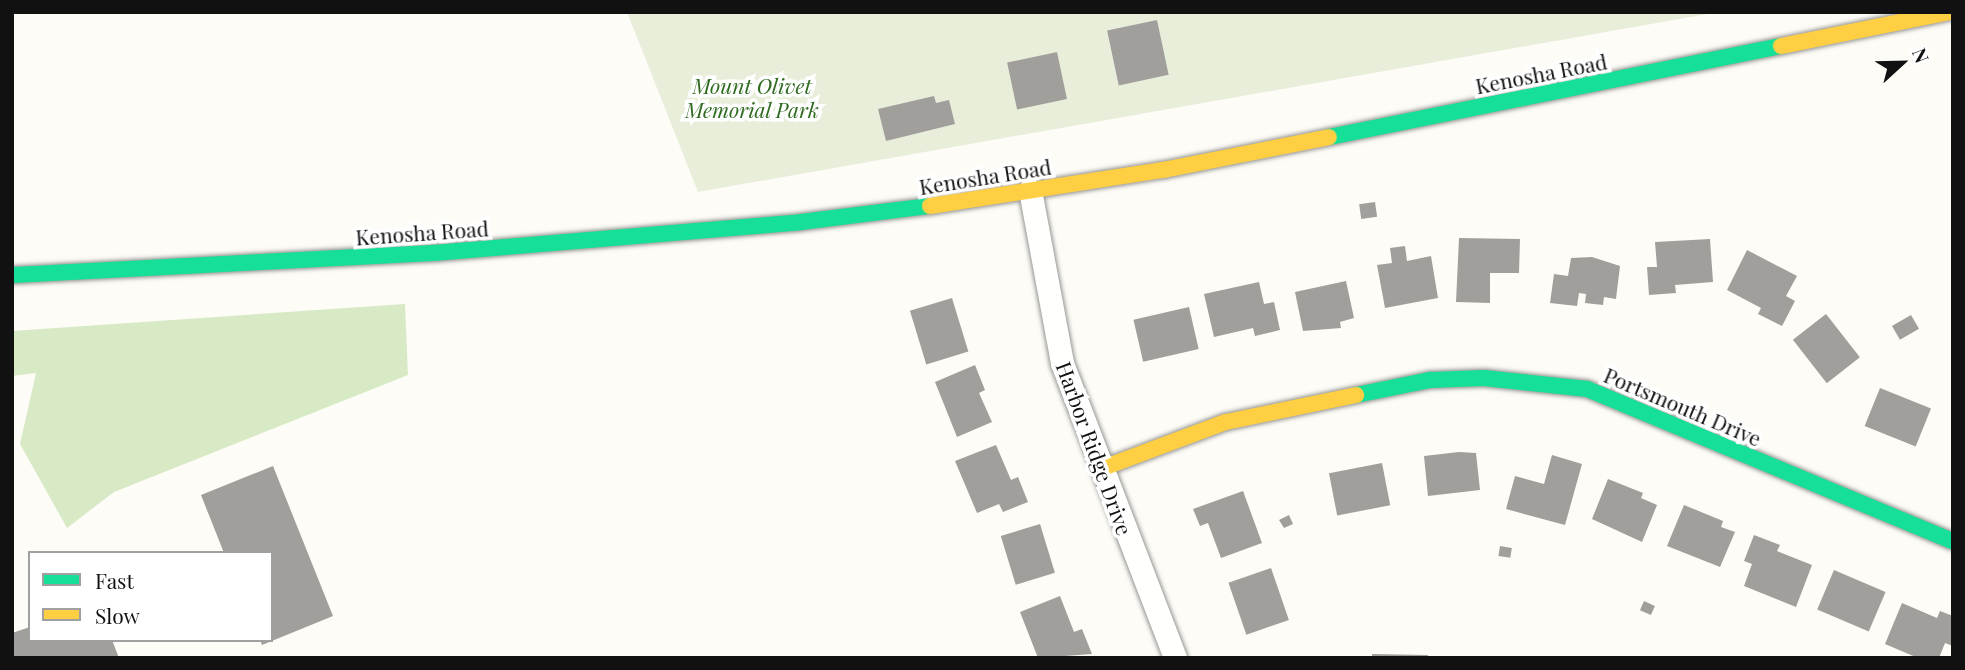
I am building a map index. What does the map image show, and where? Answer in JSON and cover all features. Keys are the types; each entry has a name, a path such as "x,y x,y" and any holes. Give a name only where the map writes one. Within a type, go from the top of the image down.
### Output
{"street":[{"name":"Kenosha Road","path":"12,275 611,239 801,222 1176,167 1949,12"},
{"name":"Harbor Ridge Drive","path":"1030,190 1062,363 1100,469 1175,658"},
{"name":"Portsmouth Drive","path":"1100,469 1226,422 1430,380 1484,378 1587,389 1953,541"}],"green space":[{"name":"Mount Olivet Memorial Park","path":"627,12 1719,12 698,192"},
{"path":"405,304 408,375 114,492 67,528 20,444 36,373 12,376 12,331"}],"building":[{"path":"1157,20 1169,75 1119,85 1107,31"},
{"path":"1057,52 1067,99 1017,110 1007,63"},
{"path":"934,96 936,103 949,100 955,124 886,141 878,109"},
{"path":"1375,202 1377,217 1361,219 1359,204"},
{"path":"1459,238 1520,239 1519,273 1490,273 1490,303 1456,302"},
{"path":"1710,239 1713,282 1675,285 1676,293 1649,295 1647,267 1657,267 1655,242"},
{"path":"1405,246 1407,261 1431,256 1438,298 1385,308 1377,265 1392,263 1390,248"},
{"path":"1747,250 1797,276 1786,296 1795,301 1782,326 1758,314 1761,308 1727,290"},
{"path":"1592,257 1620,266 1616,299 1604,297 1603,305 1585,303 1586,294 1579,293 1577,306 1550,303 1554,274 1568,276 1571,258"},
{"path":"1346,281 1354,318 1340,322 1341,328 1303,331 1295,292"},
{"path":"1259,282 1264,304 1274,302 1280,330 1255,336 1253,328 1214,337 1204,294"},
{"path":"952,298 968,352 926,364 910,311"},
{"path":"1189,307 1199,349 1143,362 1133,320"},
{"path":"1826,314 1860,357 1827,383 1793,340"},
{"path":"1911,315 1919,329 1900,340 1892,326"},
{"path":"975,365 985,390 979,393 992,422 957,437 935,382"},
{"path":"1880,388 1931,409 1916,447 1865,426"},
{"path":"996,445 1011,480 1018,477 1028,502 1003,512 999,504 977,513 955,461"},
{"path":"1476,453 1480,490 1428,496 1424,456"},
{"path":"1552,455 1582,464 1565,525 1506,509 1515,476 1544,484"},
{"path":"1382,463 1390,505 1337,516 1329,473"},
{"path":"273,466 333,616 273,641 273,551 223,551 201,495"},
{"path":"1608,479 1643,493 1641,498 1657,505 1642,542 1592,519"},
{"path":"1243,491 1262,543 1221,558 1208,523 1200,526 1193,509"},
{"path":"1684,505 1723,521 1721,527 1735,532 1720,567 1667,546"},
{"path":"1289,515 1293,524 1284,528 1279,520"},
{"path":"1040,524 1055,573 1016,585 1001,536"},
{"path":"1754,535 1780,545 1777,551 1812,565 1796,607 1744,586 1752,564 1744,561"},
{"path":"1500,546 1512,548 1510,558 1498,556"},
{"path":"1271,568 1289,620 1246,635 1228,583"},
{"path":"1834,570 1886,592 1869,631 1817,610"},
{"path":"1060,596 1074,632 1082,629 1092,654 1038,658 1020,612"},
{"path":"1644,601 1655,606 1651,615 1640,610"},
{"path":"1902,603 1937,618 1940,611 1953,616 1953,646 1945,643 1939,658 1918,658 1885,644"},
{"path":"28,628 28,642 113,642 119,658 12,658 12,633"},
{"path":"1372,654 1428,655 1428,658 1372,658"}],"traffic: fast":[{"path":"1329,137 1781,46"},
{"path":"12,275 434,253 801,222 930,206"},
{"path":"1356,395 1430,380 1484,378 1587,389 1953,541"}],"traffic: slow":[{"path":"1781,46 1949,12"},
{"path":"930,206 1163,170 1329,137"},
{"path":"1100,469 1226,422 1356,395"}]}
